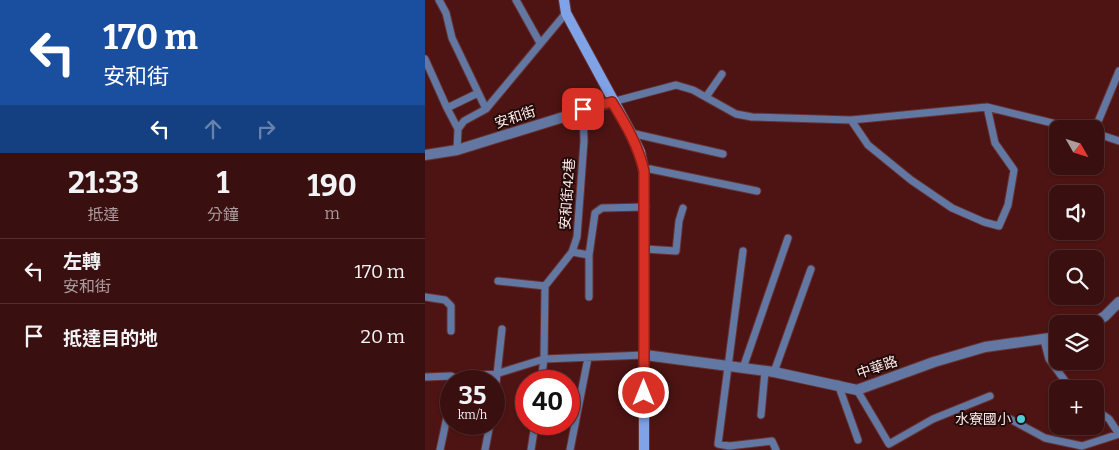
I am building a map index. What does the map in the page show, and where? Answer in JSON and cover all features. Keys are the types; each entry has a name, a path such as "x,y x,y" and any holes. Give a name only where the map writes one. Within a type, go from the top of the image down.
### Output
{"street":[{"path":"564,0 566,13 612,102 631,132 640,152 644,171 646,207 644,450"},
{"name":"安和街","path":"425,155 457,150 583,109 612,102"},
{"path":"1104,317 1119,302"},
{"name":"中華路","path":"645,355 770,372 838,384 857,390 934,362 985,347 1049,339"}],"lane":[{"path":"439,0 446,12 452,38 485,109"},
{"path":"516,0 540,43"},
{"path":"458,129 465,121 485,109 566,13"},
{"path":"425,59 458,129 457,150"},
{"path":"1099,120 1119,71"},
{"path":"706,97 722,74"},
{"path":"612,102 676,85 706,97 736,114 753,117 851,120 987,107 1049,122"},
{"path":"447,108 478,93"},
{"path":"851,120 868,145 911,180 952,208 984,222 999,226 1008,205 1014,170 995,143 987,107"},
{"name":"安和街42巷","path":"545,286 572,252 577,237 583,109"},
{"path":"631,132 723,154"},
{"path":"1104,136 1119,140"},
{"path":"644,171 650,169 757,191"},
{"name":"安和街42巷","path":"589,297 589,255 595,213 602,208 646,207"},
{"path":"645,249 676,251 679,222 683,208"},
{"path":"743,368 789,238"},
{"path":"743,250 718,444 729,446 772,441 776,450"},
{"path":"572,252 589,255"},
{"path":"761,415 770,372 811,269"},
{"path":"498,281 545,286 542,370"},
{"path":"425,297 445,300 451,306 451,331"},
{"path":"499,370 502,330"},
{"path":"1044,340 1049,359 1064,380"},
{"path":"505,371 544,359 645,355"},
{"path":"570,450 588,358"},
{"path":"425,377 440,376"},
{"path":"838,384 859,440"},
{"path":"857,390 889,444 933,419 990,396"},
{"path":"1010,419 1045,438 1082,446 1119,434 1109,419 1104,415"},
{"path":"441,450 444,435"},
{"path":"485,450 488,435"},
{"path":"531,450 533,435"}],"place":[{"name":"水寮國小","path":"1021,419"}],"route":[{"path":"583,109 612,102 631,132 640,152 644,171 646,207 644,393"}]}
